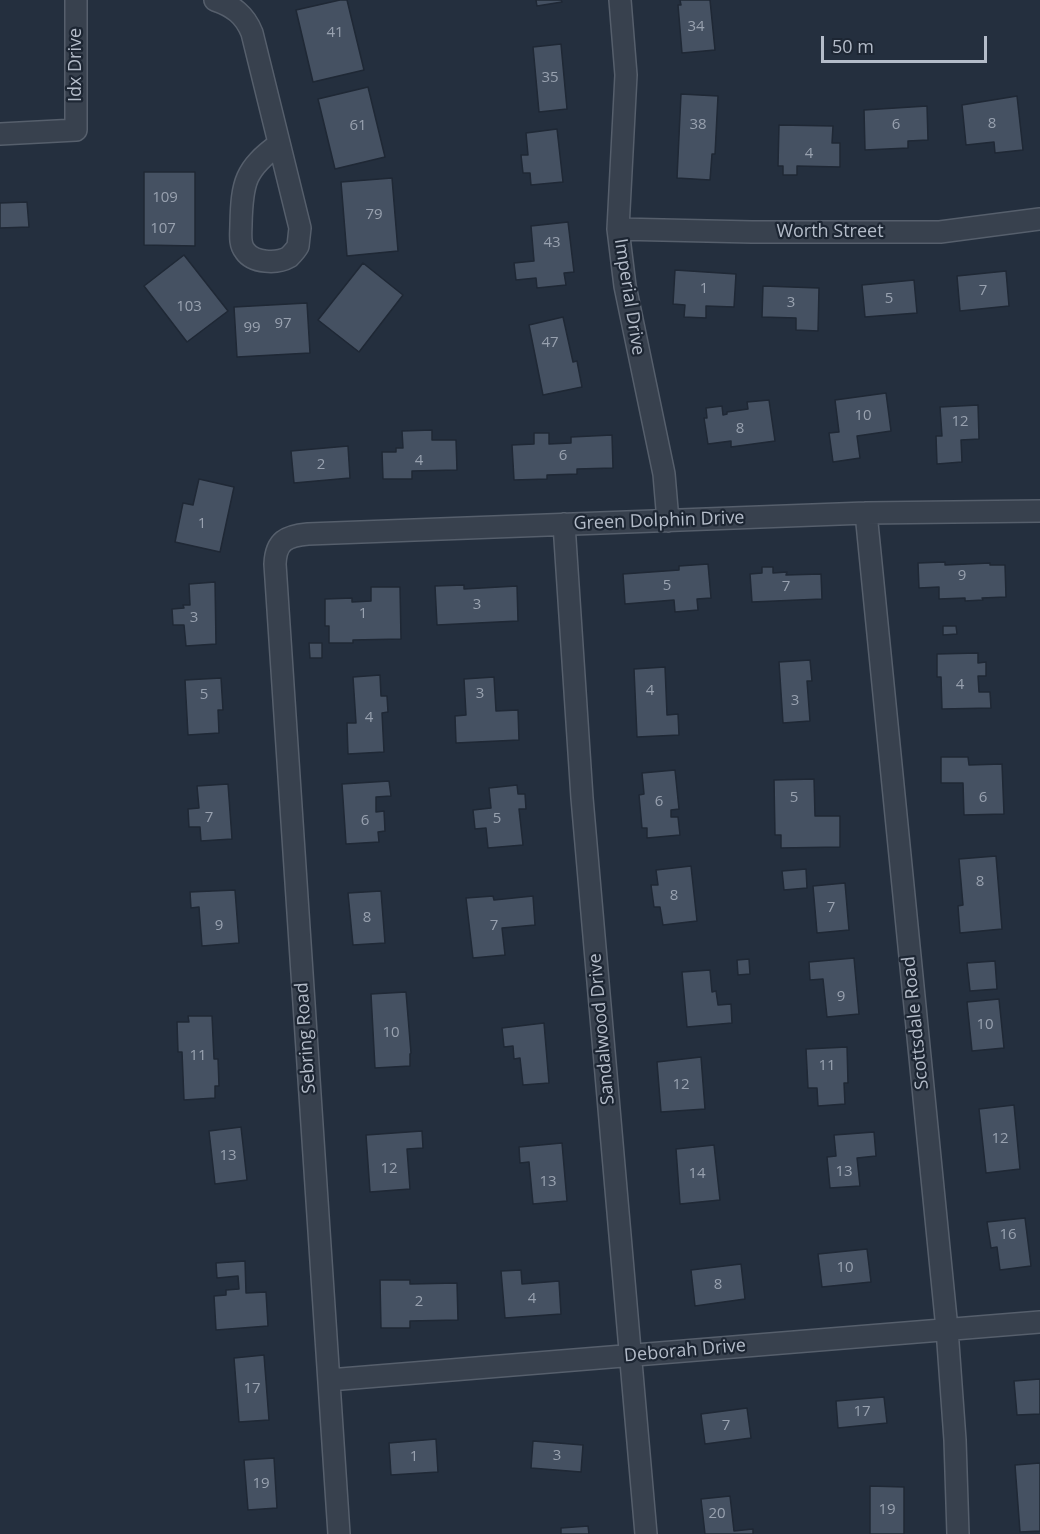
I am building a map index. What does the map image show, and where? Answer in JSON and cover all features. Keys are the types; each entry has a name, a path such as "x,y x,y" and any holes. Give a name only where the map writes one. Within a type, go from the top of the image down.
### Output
{"street":[{"name":"Idx Drive","path":"0,134 76,130 76,0"},
{"path":"215,0 235,9 248,23 252,33 300,228 298,246 288,256 279,260 260,260 245,253 242,246 240,237 243,193 246,179 255,165 261,157 279,144"},
{"name":"Imperial Drive","path":"620,0 626,75 618,229 631,319 664,474 668,520"},
{"name":"Worth Street","path":"618,229 940,232 1040,219"},
{"name":"Green Dolphin Drive","path":"280,544 287,538 308,534 866,513 1040,511"},
{"name":"Scottsdale Road","path":"866,513 947,1329 955,1440 958,1534"},
{"name":"Sandalwood Drive","path":"564,524 583,809 646,1534"},
{"name":"Sebring Road","path":"280,544 276,550 275,564 339,1534"},
{"name":"Deborah Drive","path":"329,1380 1040,1322"}],"building":[{"path":"347,0 364,70 313,82 296,10"},
{"path":"536,0 561,0 562,2 537,6"},
{"path":"680,0 710,0 715,50 682,53 678,5 681,5"},
{"path":"561,44 567,109 539,112 533,47"},
{"path":"368,87 385,157 335,169 318,99"},
{"path":"681,94 718,96 715,154 712,154 710,180 677,178"},
{"path":"1017,96 1023,150 995,153 994,142 966,145 962,105"},
{"path":"927,106 928,140 908,141 908,148 865,150 864,110"},
{"path":"779,125 833,126 832,143 840,143 840,167 797,166 797,175 783,175 783,166 778,166"},
{"path":"557,129 563,182 531,185 530,173 523,173 521,155 528,155 526,133"},
{"path":"144,172 195,172 195,246 144,245"},
{"path":"392,178 398,251 347,256 341,182"},
{"path":"27,202 29,227 0,228 0,203"},
{"path":"568,222 574,272 564,273 566,285 537,288 536,278 516,280 514,263 534,261 531,226"},
{"path":"184,255 228,311 187,342 144,286"},
{"path":"363,263 403,295 359,352 318,320"},
{"path":"675,270 736,274 734,307 706,306 706,318 684,317 685,305 673,304"},
{"path":"1006,271 1009,306 960,311 957,276"},
{"path":"914,280 917,313 865,317 862,285"},
{"path":"763,286 819,288 818,331 796,330 796,318 762,317"},
{"path":"307,303 310,353 237,357 234,307"},
{"path":"563,317 573,362 577,361 582,387 543,395 529,325"},
{"path":"886,393 891,431 857,436 860,458 833,462 829,433 839,432 835,400"},
{"path":"769,400 775,441 731,447 731,441 708,444 704,418 707,418 706,408 722,406 723,415 727,412 748,409 747,402"},
{"path":"978,405 979,439 961,440 962,462 937,464 936,436 942,436 940,407"},
{"path":"432,430 432,440 456,440 457,470 412,471 412,479 383,479 382,452 396,452 396,448 403,448 402,431"},
{"path":"534,433 549,433 549,444 571,443 571,437 612,435 613,468 577,469 577,474 547,475 547,479 514,480 512,445 534,444"},
{"path":"348,446 350,478 294,483 291,451"},
{"path":"199,479 234,487 220,552 175,542 183,503 193,505"},
{"path":"945,562 945,565 990,563 990,565 1005,565 1006,597 965,601 965,598 939,599 939,587 919,588 918,563"},
{"path":"708,564 711,598 697,599 698,610 675,612 674,600 625,604 623,574 679,570 679,566"},
{"path":"762,567 773,567 773,573 787,572 786,575 821,574 822,599 752,602 750,574 762,573"},
{"path":"215,582 216,644 186,646 184,625 173,625 172,609 190,605 189,584"},
{"path":"464,585 464,589 517,586 518,621 437,625 435,586"},
{"path":"371,587 400,587 401,639 329,643 329,626 325,626 325,599 352,598 352,602 371,601"},
{"path":"943,626 956,626 957,634 943,635"},
{"path":"309,643 322,643 322,658 310,658"},
{"path":"978,653 978,663 986,662 986,676 978,676 979,692 990,692 991,708 942,709 941,677 937,677 937,654"},
{"path":"810,660 812,681 807,681 810,721 783,723 779,662"},
{"path":"665,667 667,715 678,714 679,735 637,737 634,669"},
{"path":"380,675 381,696 387,696 388,712 382,713 384,752 348,754 347,723 356,723 353,677"},
{"path":"494,677 496,711 518,710 519,740 456,743 455,716 466,715 464,679"},
{"path":"221,678 223,710 218,710 219,733 188,735 185,680"},
{"path":"941,757 968,757 969,765 1002,764 1004,814 964,815 963,783 941,783"},
{"path":"675,770 679,809 671,810 671,817 678,817 680,835 647,838 647,828 642,828 639,795 644,794 642,773"},
{"path":"814,779 815,816 840,816 840,847 781,848 781,835 775,835 774,780"},
{"path":"389,781 391,796 376,797 376,812 384,811 385,831 378,832 379,842 346,844 342,784"},
{"path":"228,784 232,839 201,841 200,827 189,827 188,809 199,808 197,786"},
{"path":"517,785 518,794 525,794 526,809 519,809 523,845 488,848 486,828 475,829 473,810 491,808 489,788"},
{"path":"996,856 1002,929 960,933 958,906 963,905 959,859"},
{"path":"691,866 697,921 663,925 660,907 654,907 651,885 658,885 656,870"},
{"path":"806,869 807,888 784,890 782,871"},
{"path":"845,883 849,930 817,933 813,886"},
{"path":"235,890 239,943 202,946 199,907 191,908 190,892"},
{"path":"381,891 385,943 353,945 348,893"},
{"path":"493,896 494,900 533,896 535,925 502,928 505,955 473,958 466,898"},
{"path":"854,958 859,1014 827,1017 823,979 810,980 809,962"},
{"path":"749,959 750,974 738,975 737,960"},
{"path":"995,961 997,989 970,991 967,963"},
{"path":"710,970 712,992 716,991 718,1005 731,1004 732,1023 687,1027 682,972"},
{"path":"406,992 410,1066 375,1068 371,994"},
{"path":"999,999 1004,1048 972,1051 967,1002"},
{"path":"188,1016 212,1016 214,1059 218,1059 219,1086 215,1086 215,1098 184,1100 182,1052 178,1052 177,1022 189,1022"},
{"path":"544,1023 549,1083 523,1085 520,1058 514,1059 513,1046 504,1047 502,1028"},
{"path":"847,1047 848,1083 844,1083 845,1104 818,1106 817,1088 808,1088 806,1049"},
{"path":"701,1057 705,1109 661,1112 657,1062"},
{"path":"1014,1105 1020,1169 986,1173 979,1109"},
{"path":"241,1127 247,1180 215,1184 209,1131"},
{"path":"422,1131 423,1148 407,1149 410,1189 370,1192 366,1135"},
{"path":"874,1132 876,1156 857,1158 860,1186 830,1188 827,1157 836,1156 834,1135"},
{"path":"562,1143 567,1201 533,1204 529,1162 520,1163 519,1147"},
{"path":"714,1145 720,1200 680,1204 676,1149"},
{"path":"1025,1218 1031,1266 1000,1270 997,1247 991,1248 987,1222"},
{"path":"867,1249 871,1282 822,1287 818,1254"},
{"path":"245,1261 246,1293 266,1292 268,1326 216,1330 214,1296 226,1295 226,1290 239,1289 238,1276 217,1278 216,1263"},
{"path":"741,1264 745,1299 695,1306 691,1270"},
{"path":"521,1270 522,1284 559,1281 561,1314 505,1318 501,1271"},
{"path":"380,1280 410,1280 410,1284 457,1283 458,1320 410,1321 410,1328 381,1328"},
{"path":"264,1355 269,1420 239,1422 234,1358"},
{"path":"1040,1379 1040,1414 1017,1415 1014,1381"},
{"path":"884,1397 887,1423 838,1428 836,1401"},
{"path":"747,1408 751,1438 705,1444 701,1414"},
{"path":"436,1439 438,1472 391,1475 389,1443"},
{"path":"533,1441 583,1445 581,1472 531,1468"},
{"path":"274,1458 277,1508 248,1510 244,1460"},
{"path":"1040,1463 1040,1531 1020,1532 1015,1465"},
{"path":"870,1486 904,1487 904,1534 870,1534"},
{"path":"730,1496 734,1531 753,1529 753,1534 705,1534 701,1499"},
{"path":"588,1526 589,1534 561,1534 561,1528"}]}
